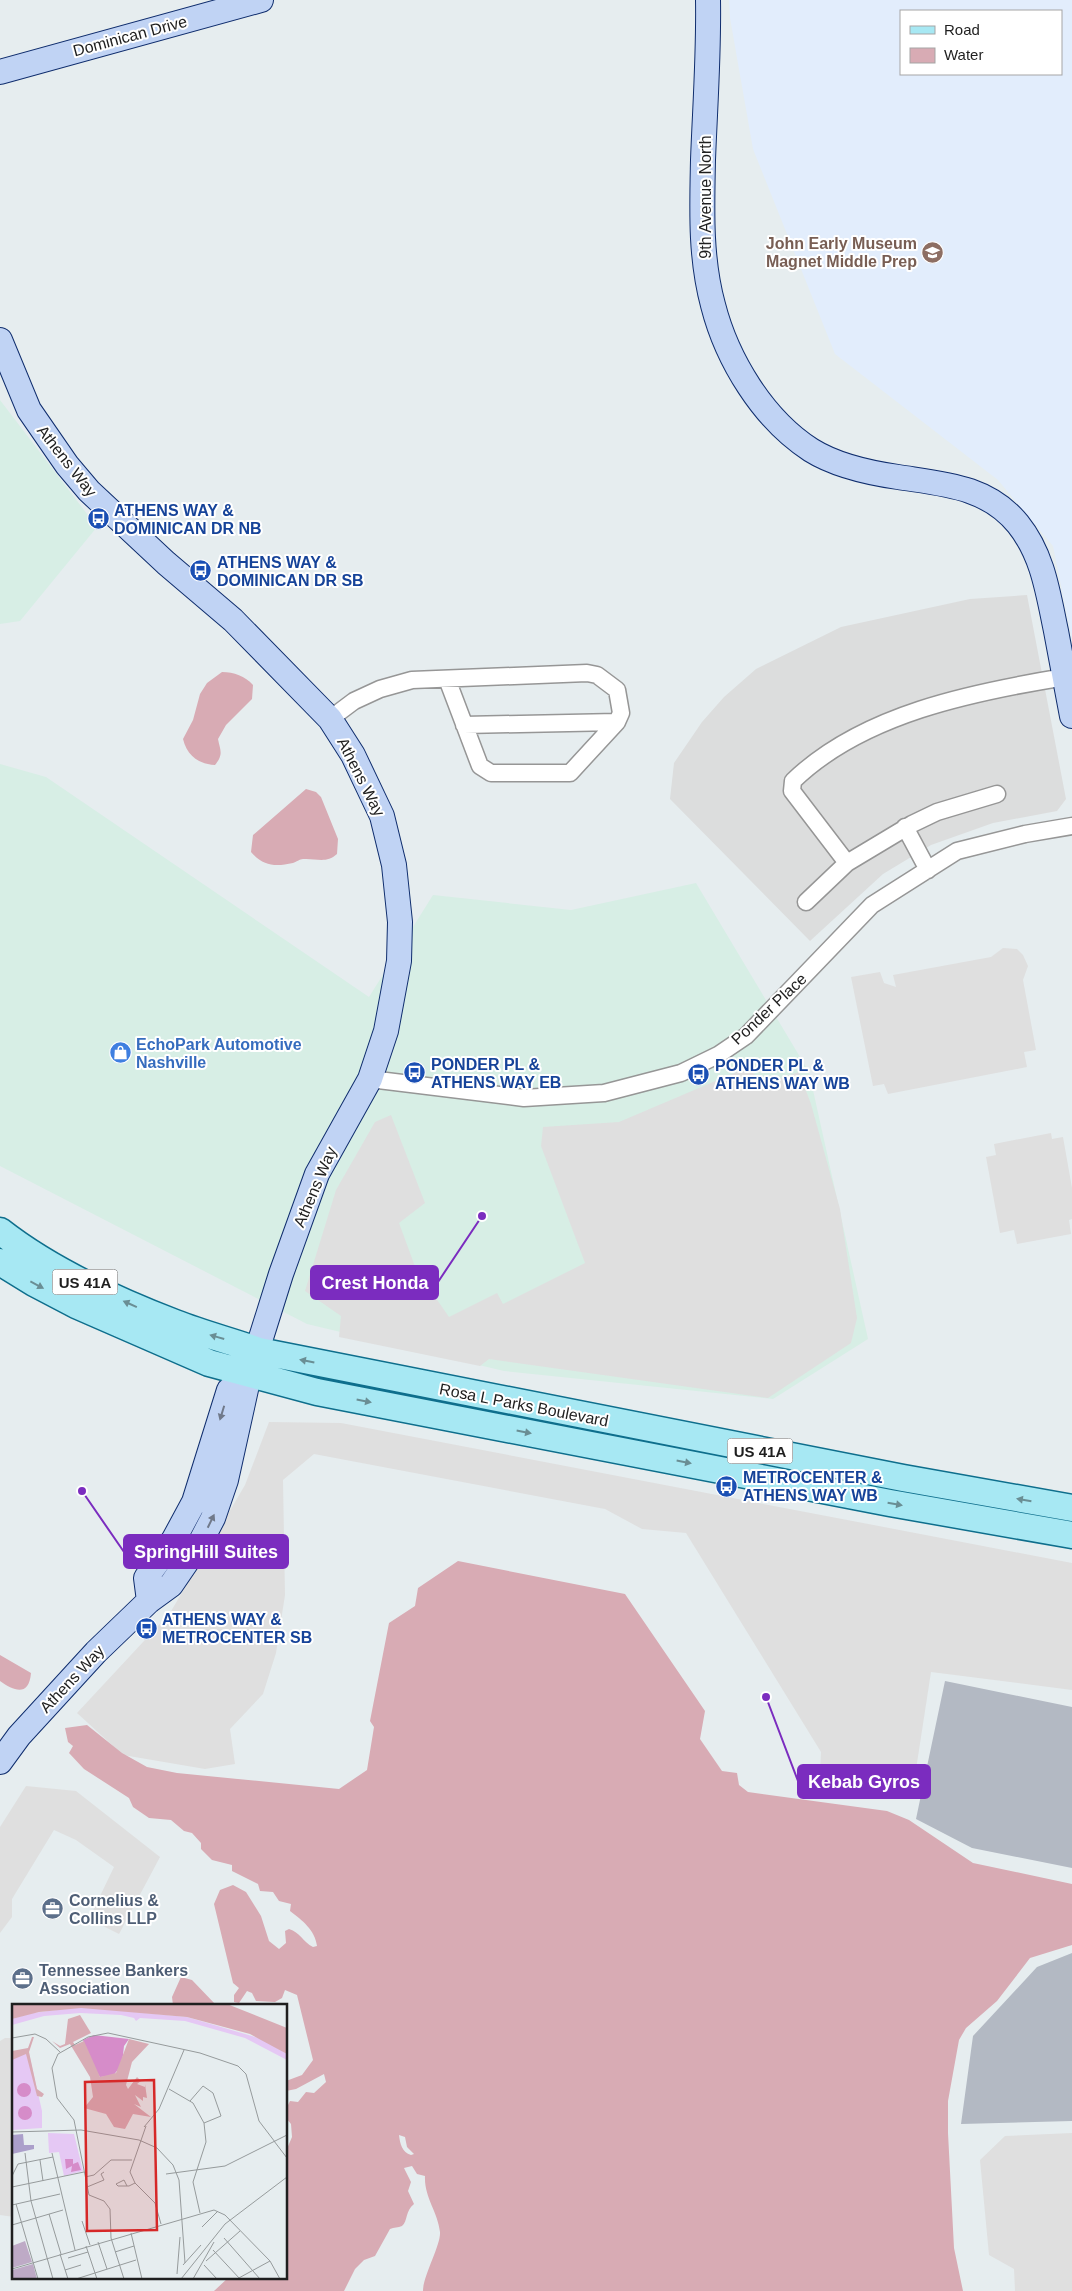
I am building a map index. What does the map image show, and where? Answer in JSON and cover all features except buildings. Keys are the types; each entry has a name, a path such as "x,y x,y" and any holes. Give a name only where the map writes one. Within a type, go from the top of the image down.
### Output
{"main road":[{"name":"Rosa L Parks Boulevard","path":"0,1231 44,1260 96,1289 175,1323 259,1351 903,1478 1072,1508"},
{"name":"Rosa L Parks Boulevard","path":"0,1262 34,1283 76,1305 209,1363 249,1376 326,1394 890,1503 1072,1535"}],"street":[{"name":"Dominican Drive","path":"0,72 261,0"},
{"name":"9th Avenue North","path":"708,0 702,243 713,306 728,346 741,372 772,415 812,451 865,470 938,482 975,492 1005,512 1026,536 1042,567 1072,716"},
{"name":"Athens Way","path":"0,340 29,410 67,465 89,491 166,563 233,620 330,719 353,755 382,816 397,890 400,922 399,961 386,1031 370,1079 317,1174 281,1274 259,1351 249,1376 226,1480 213,1518 201,1541 171,1585 148,1601 96,1652 19,1736 0,1762"},
{"path":"330,719 354,701 380,689 412,680 587,673 597,675 617,690 621,713 617,722 570,772 491,773 480,766 447,679"},
{"path":"847,863 792,791 793,781 801,773 839,746 872,729 929,708 989,690 1065,677"},
{"path":"464,725 617,722"},
{"path":"806,902 847,863 905,827 937,812 997,794"},
{"name":"Ponder Place","path":"370,1079 524,1098 604,1093 681,1073 718,1055 746,1036 872,905 958,851 1025,834 1072,826"},
{"path":"905,827 928,870"}],"shaded area":[{"name":"John Early Museum Magnet Middle Prep","path":"729,0 1072,0 1072,640 1053,546 998,480 835,354 753,149 730,18"},
{"path":"0,400 97,527 20,621 0,624"},
{"path":"1027,595 1066,799 1057,811 993,823 931,845 883,874 810,941 670,799 674,763 702,722 724,697 756,669 841,627 970,599"},
{"path":"0,764 46,777 369,997 433,895 571,910 696,883 809,1072 868,1339 773,1399 504,1371 307,1324 0,1166"},
{"path":"1003,948 1017,949 1023,955 1028,966 1023,980 1036,1050 1024,1052 1027,1067 888,1094 884,1084 873,1086 851,977 880,972 884,983 896,987 893,975 991,957"},
{"path":"746,1068 766,1083 799,1072 811,1104 840,1209 857,1318 851,1343 768,1398 489,1359 480,1366 339,1337 341,1316 305,1291 336,1190 375,1122 391,1115 425,1203 399,1223 423,1288 431,1291 449,1317 497,1293 503,1304 585,1263 541,1146 543,1127 619,1122"},
{"path":"1051,1133 1052,1139 1063,1137 1072,1188 1072,1219 1069,1220 1071,1234 1017,1244 1014,1230 1000,1233 986,1157 996,1155 994,1144"},
{"path":"269,1422 341,1423 1072,1563 1072,1690 931,1672 913,1789 826,1777 820,1772 821,1752 686,1533 642,1529 605,1509 314,1454 283,1480 285,1595 276,1653 263,1694 230,1729 235,1764 205,1769 123,1755 77,1713 170,1613 245,1485"},
{"path":"945,1681 1072,1707 1072,1868 972,1848 916,1819"},
{"path":"26,1786 76,1791 160,1857 119,1934 89,1919 114,1867 76,1840 54,1830 12,1899 12,1917 0,1933 0,1827"},
{"path":"1072,1953 1072,2121 961,2124 973,2036 1037,1967"},
{"path":"5,2038 12,2038 12,2217 0,2215 0,2041"},
{"path":"1072,2133 1072,2291 1015,2291 1014,2269 989,2255 980,2160 1005,2136"}],"water":[{"path":"222,672 239,675 250,682 253,685 252,699 226,725 218,739 220,755 215,765 204,763 194,758 187,750 183,739 193,720 200,694 207,683"},
{"path":"306,789 316,792 321,797 338,839 337,854 325,860 302,859 281,865 265,863 260,860 251,852 253,835"},
{"path":"458,1561 625,1594 705,1711 700,1739 722,1771 737,1773 739,1785 748,1792 887,1811 909,1820 973,1863 1072,1884 1072,1945 1030,1958 997,2001 966,2028 959,2040 948,2101 948,2133 954,2248 963,2291 423,2291 438,2245 440,2232 425,2184 425,2176 417,2174 412,2166 404,2168 411,2182 408,2191 414,2204 409,2210 404,2224 401,2227 390,2229 375,2256 364,2260 355,2269 344,2291 214,2291 228,2278 288,2278 288,2146 292,2137 291,2124 288,2120 288,2105 290,2101 298,2102 306,2092 314,2093 326,2082 324,2074 296,2089 288,2091 288,2080 302,2075 313,2060 297,1995 285,1990 282,1998 275,2002 256,2001 252,1993 247,1991 239,2003 234,2002 234,1995 239,1988 233,1983 214,1904 220,1890 233,1885 246,1892 261,1916 269,1941 279,1949 286,1943 285,1931 289,1929 296,1932 313,1947 317,1946 316,1940 307,1926 290,1911 291,1904 279,1901 273,1892 260,1891 258,1884 232,1871 232,1865 212,1860 201,1849 201,1843 192,1833 184,1831 171,1820 149,1818 133,1807 129,1798 84,1769 69,1753 73,1746 68,1742 65,1728 87,1725 122,1753 147,1767 177,1773 339,1789 367,1770 374,1727 370,1721 389,1623 415,1606 418,1588","holes":["399,2135 405,2137 407,2147 414,2154 411,2155 405,2152"]},
{"path":"0,1655 31,1673 30,1681 24,1689 15,1689 0,1681"},
{"path":"181,1977 192,1980 215,2004 173,2004 172,1997"}],"place":[{"name":"John Early Museum Magnet Middle Prep","path":"933,252"},
{"name":"ATHENS WAY & DOMINICAN DR NB","path":"98,519"},
{"name":"ATHENS WAY & DOMINICAN DR SB","path":"201,571"},
{"name":"EchoPark Automotive Nashville","path":"120,1053"},
{"name":"PONDER PL & ATHENS WAY EB","path":"415,1073"},
{"name":"PONDER PL & ATHENS WAY WB","path":"699,1074"},
{"name":"Crest Honda","path":"482,1216"},
{"name":"METROCENTER & ATHENS WAY WB","path":"727,1486"},
{"name":"SpringHill Suites","path":"82,1491"},
{"name":"ATHENS WAY & METROCENTER SB","path":"146,1628"},
{"name":"Kebab Gyros","path":"766,1697"},
{"name":"Cornelius & Collins LLP","path":"53,1909"},
{"name":"Tennessee Bankers Association","path":"23,1979"}]}
